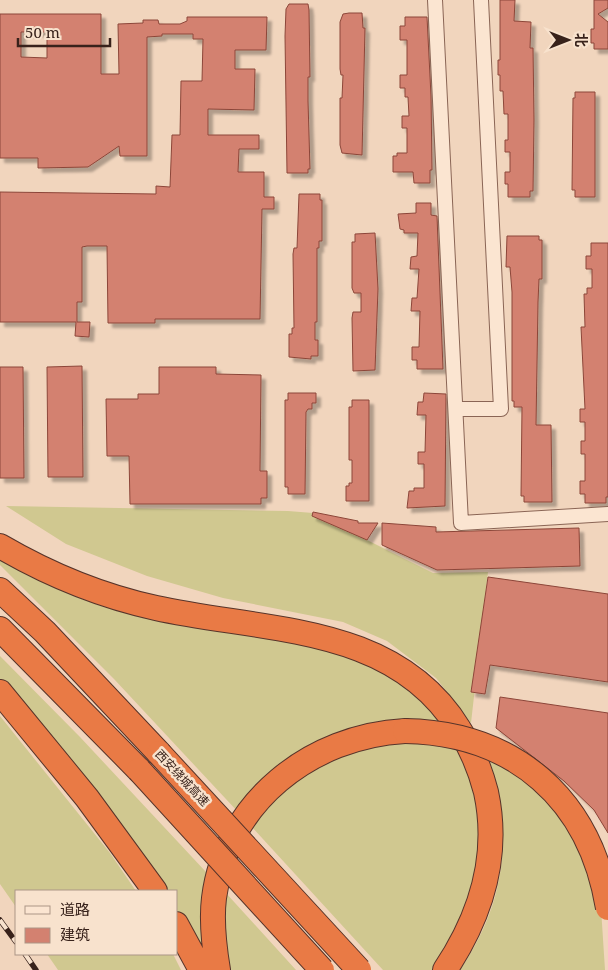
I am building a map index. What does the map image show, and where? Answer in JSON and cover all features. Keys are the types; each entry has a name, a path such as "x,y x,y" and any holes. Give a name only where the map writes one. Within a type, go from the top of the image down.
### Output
{"highway":[{"path":"0,546 63,578 137,604 209,619 320,636 360,648 395,664 431,693 450,714 472,751 484,787 490,816 490,854 485,885 473,920 445,970"},
{"name":"西安绕城高速","path":"0,590 45,632 359,970"},
{"name":"西安绕城高速","path":"0,629 139,770 322,970"},
{"path":"0,692 87,798 154,890"},
{"path":"218,970 213,914 216,883 229,842 249,811 281,778 312,756 356,739 405,731 445,734 480,743 514,759 547,784 574,815 589,841 600,872 608,908"},
{"path":"178,928 201,970"}],"street":[{"path":"435,0 461,523 608,514"},
{"path":"456,409 501,408 481,0"}],"shaded area":[{"path":"6,506 313,513 433,573 488,572 471,723 436,678 387,641 343,622 223,598 147,576 66,544"},
{"path":"0,552 373,663 418,694 445,725 369,727 239,813 114,679 0,565"},
{"path":"0,656 80,737 206,872 201,913 205,949 201,949 178,915 178,890 162,890 0,681"},
{"path":"0,716 110,853 135,890 15,890 15,906 0,884"},
{"path":"377,740 457,743 473,784 480,831 477,878 451,942 433,970 383,970 251,826 288,779"},
{"path":"487,752 510,764 578,835 601,908 605,970 460,970 476,944 488,917 496,891 501,864 503,837 500,810"},
{"path":"225,892 296,970 229,970 223,926"},
{"path":"48,955 174,955 181,970 58,970"}],"building":[{"path":"500,0 515,0 514,21 531,22 530,48 533,48 534,120 533,191 530,191 530,197 508,197 508,184 505,184 505,172 510,172 510,152 505,152 505,140 508,140 508,114 504,114 503,91 500,91 500,75 498,75 498,60 500,60"},
{"path":"594,0 608,0 608,8 598,14 608,22 608,49 594,49 594,43 591,43 591,29 594,29"},
{"path":"289,4 308,4 309,10 310,77 308,77 308,101 310,169 308,169 308,173 287,173 285,36 286,9"},
{"path":"362,13 363,28 365,28 362,155 342,153 340,145 340,98 342,98 343,75 341,75 340,69 340,22 343,14"},
{"path":"0,14 101,14 101,74 119,74 118,24 158,20 159,24 180,24 187,21 187,17 267,17 266,50 235,50 235,69 255,69 254,110 208,109 208,135 259,135 259,149 239,149 238,172 264,172 264,197 274,197 274,209 262,209 260,319 155,319 155,323 108,323 107,246 87,246 82,247 82,302 77,302 77,322 90,322 89,337 75,336 76,322 0,322 0,192 156,194 156,186 170,187 172,135 180,135 181,81 202,81 203,39 193,39 193,34 162,34 162,36 147,37 147,156 120,156 119,146 88,167 38,168 38,158 0,158","holes":["21,32 47,32 47,58 21,57"]},
{"path":"405,17 427,17 431,96 432,170 430,170 430,183 414,183 413,172 393,172 393,156 397,156 397,153 407,153 407,128 402,128 402,116 409,116 408,97 405,97 405,88 400,88 400,75 407,75 407,40 400,40 400,26 405,26"},
{"path":"575,92 595,92 595,197 575,197 575,190 572,190 573,98 575,98"},
{"path":"299,194 320,194 320,200 322,200 322,241 319,241 319,248 317,248 317,322 315,322 315,340 318,340 318,356 311,356 311,359 289,357 289,334 292,334 292,328 294,328 293,254 294,248 297,248"},
{"path":"416,203 431,203 431,215 437,216 443,369 417,369 417,360 412,360 412,347 419,347 420,311 411,311 412,298 417,298 419,269 410,269 411,257 417,256 418,233 404,233 404,230 400,229 398,214 416,213"},
{"path":"375,233 378,289 375,370 353,371 352,318 353,312 361,312 361,293 354,293 352,288 352,242 355,242 355,234"},
{"path":"507,236 539,236 539,240 542,240 542,279 539,279 538,302 536,425 551,425 552,502 524,502 524,496 521,496 522,407 514,407 514,401 512,401 512,292 510,267 506,267"},
{"path":"591,243 608,243 608,497 606,497 606,503 585,503 585,494 580,494 580,481 585,481 585,454 581,454 581,441 585,441 585,422 580,422 580,409 585,409 581,327 585,327 584,294 587,294 587,288 592,288 592,269 586,269 586,256 591,256"},
{"path":"82,366 83,477 48,477 47,367"},
{"path":"0,367 23,367 24,478 0,478"},
{"path":"159,367 216,367 216,374 261,375 260,471 267,471 267,498 261,498 261,504 130,504 129,456 107,456 106,399 138,399 138,394 159,394"},
{"path":"288,393 316,393 316,403 312,403 312,409 308,409 306,412 305,494 288,494 288,487 285,487 285,400 288,400"},
{"path":"424,393 446,394 445,506 407,508 409,491 414,491 414,488 424,488 424,464 418,464 418,452 425,452 426,415 417,415 418,402 423,402"},
{"path":"352,400 369,400 369,501 346,501 346,486 352,483 352,460 349,460 349,407 352,407"},
{"path":"313,512 358,521 358,523 378,523 367,540 312,516"},
{"path":"382,523 436,527 436,532 579,528 580,566 437,570 382,545"},
{"path":"488,577 608,594 608,682 490,665 485,694 471,692"},
{"path":"500,697 608,713 608,833 594,810 564,781 496,728"}],"railway":[{"path":"0,920 15,941"},
{"path":"26,955 36,970"}]}
